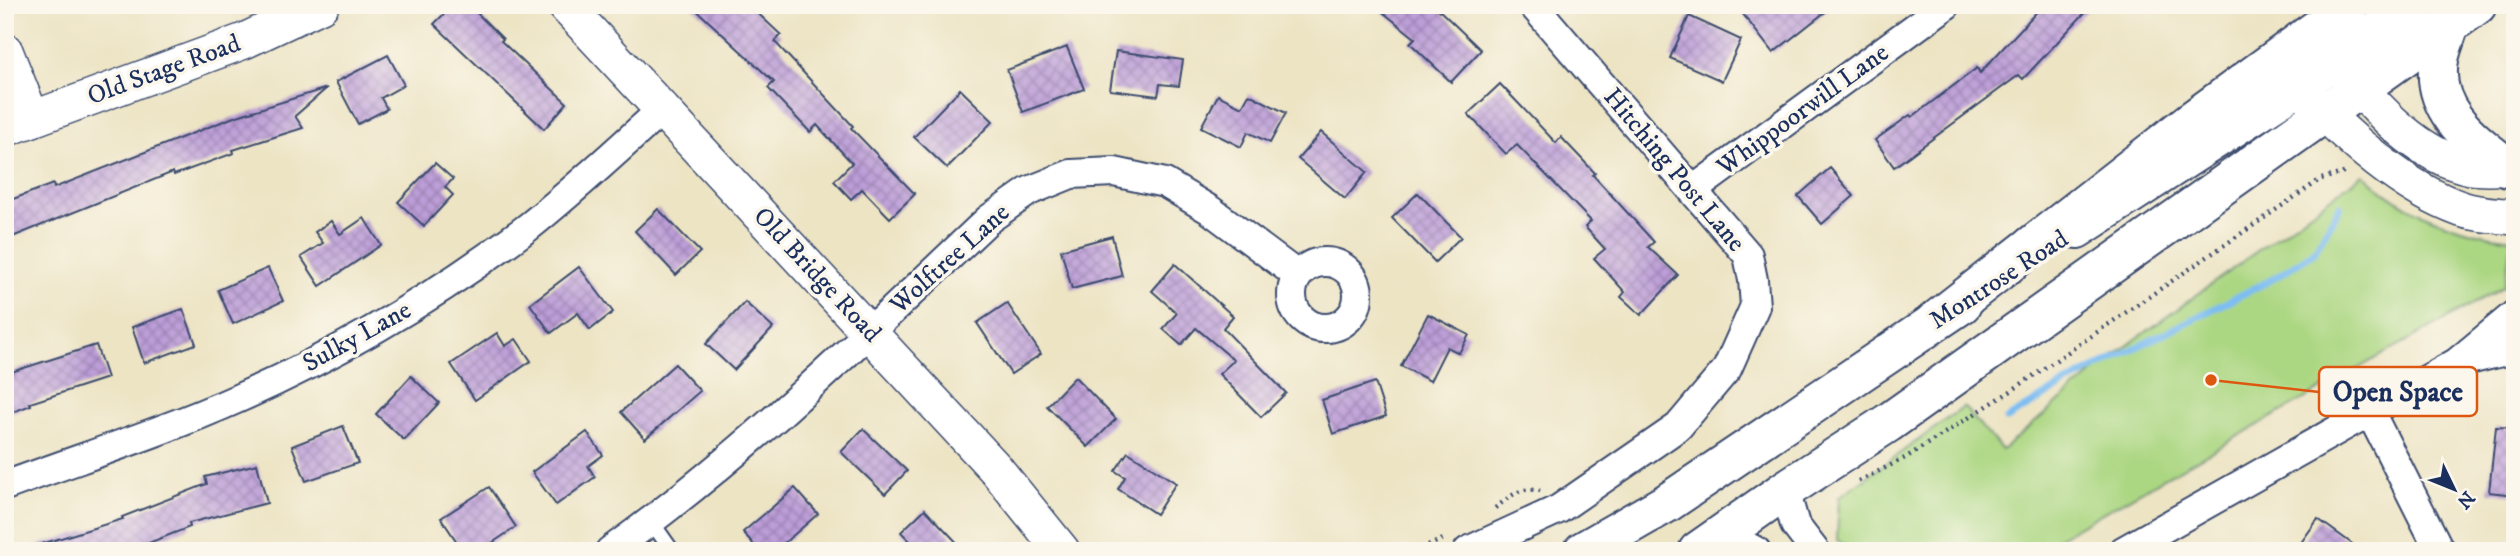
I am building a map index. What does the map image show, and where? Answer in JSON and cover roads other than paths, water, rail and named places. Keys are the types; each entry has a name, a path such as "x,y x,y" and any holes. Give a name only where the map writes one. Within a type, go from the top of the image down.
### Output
{"main road":[{"path":"1934,322 2191,121 2350,5"},
{"name":"Montrose Road","path":"1726,545 1785,489 1888,423 2325,114 2347,74 2413,5"},
{"path":"2463,14 2439,60 2442,102 2461,130 2511,168"},
{"name":"Montrose Road","path":"1583,551 1667,503 1934,322 2299,85 2347,74 2463,14"}],"street":[{"name":"Old Stage Road","path":"19,124 244,41 321,5"},
{"name":"Old Bridge Road","path":"565,5 995,468 1062,551"},
{"name":"Hitching Post Lane","path":"1468,551 1559,509 1678,426 1727,369 1755,306 1748,255 1533,5"},
{"name":"Whippoorwill Lane","path":"1693,190 1946,5"},
{"path":"5,51 19,124"},
{"path":"2347,74 2409,135 2439,157 2471,167 2511,168"},
{"path":"2299,85 2325,114 2375,157 2420,189 2463,210 2515,217"},
{"name":"Sulky Lane","path":"5,486 239,398 312,363 389,321 527,227 575,189 663,109"},
{"name":"Wolftree Lane","path":"610,551 754,437 989,219 1029,191 1071,174 1114,172 1165,183 1210,210 1297,275"},
{"path":"2123,551 2456,363 2515,314"},
{"path":"2456,363 2506,351 2515,345"},
{"path":"2370,412 2440,551"},
{"path":"1785,489 1795,525 1815,551"}],"lane":[{"path":"651,521 672,551"}],"waterway":[{"path":"2007,419 2065,384 2271,280 2314,252 2340,206"}],"place":[{"name":"Open Space","path":"2211,380"}]}
